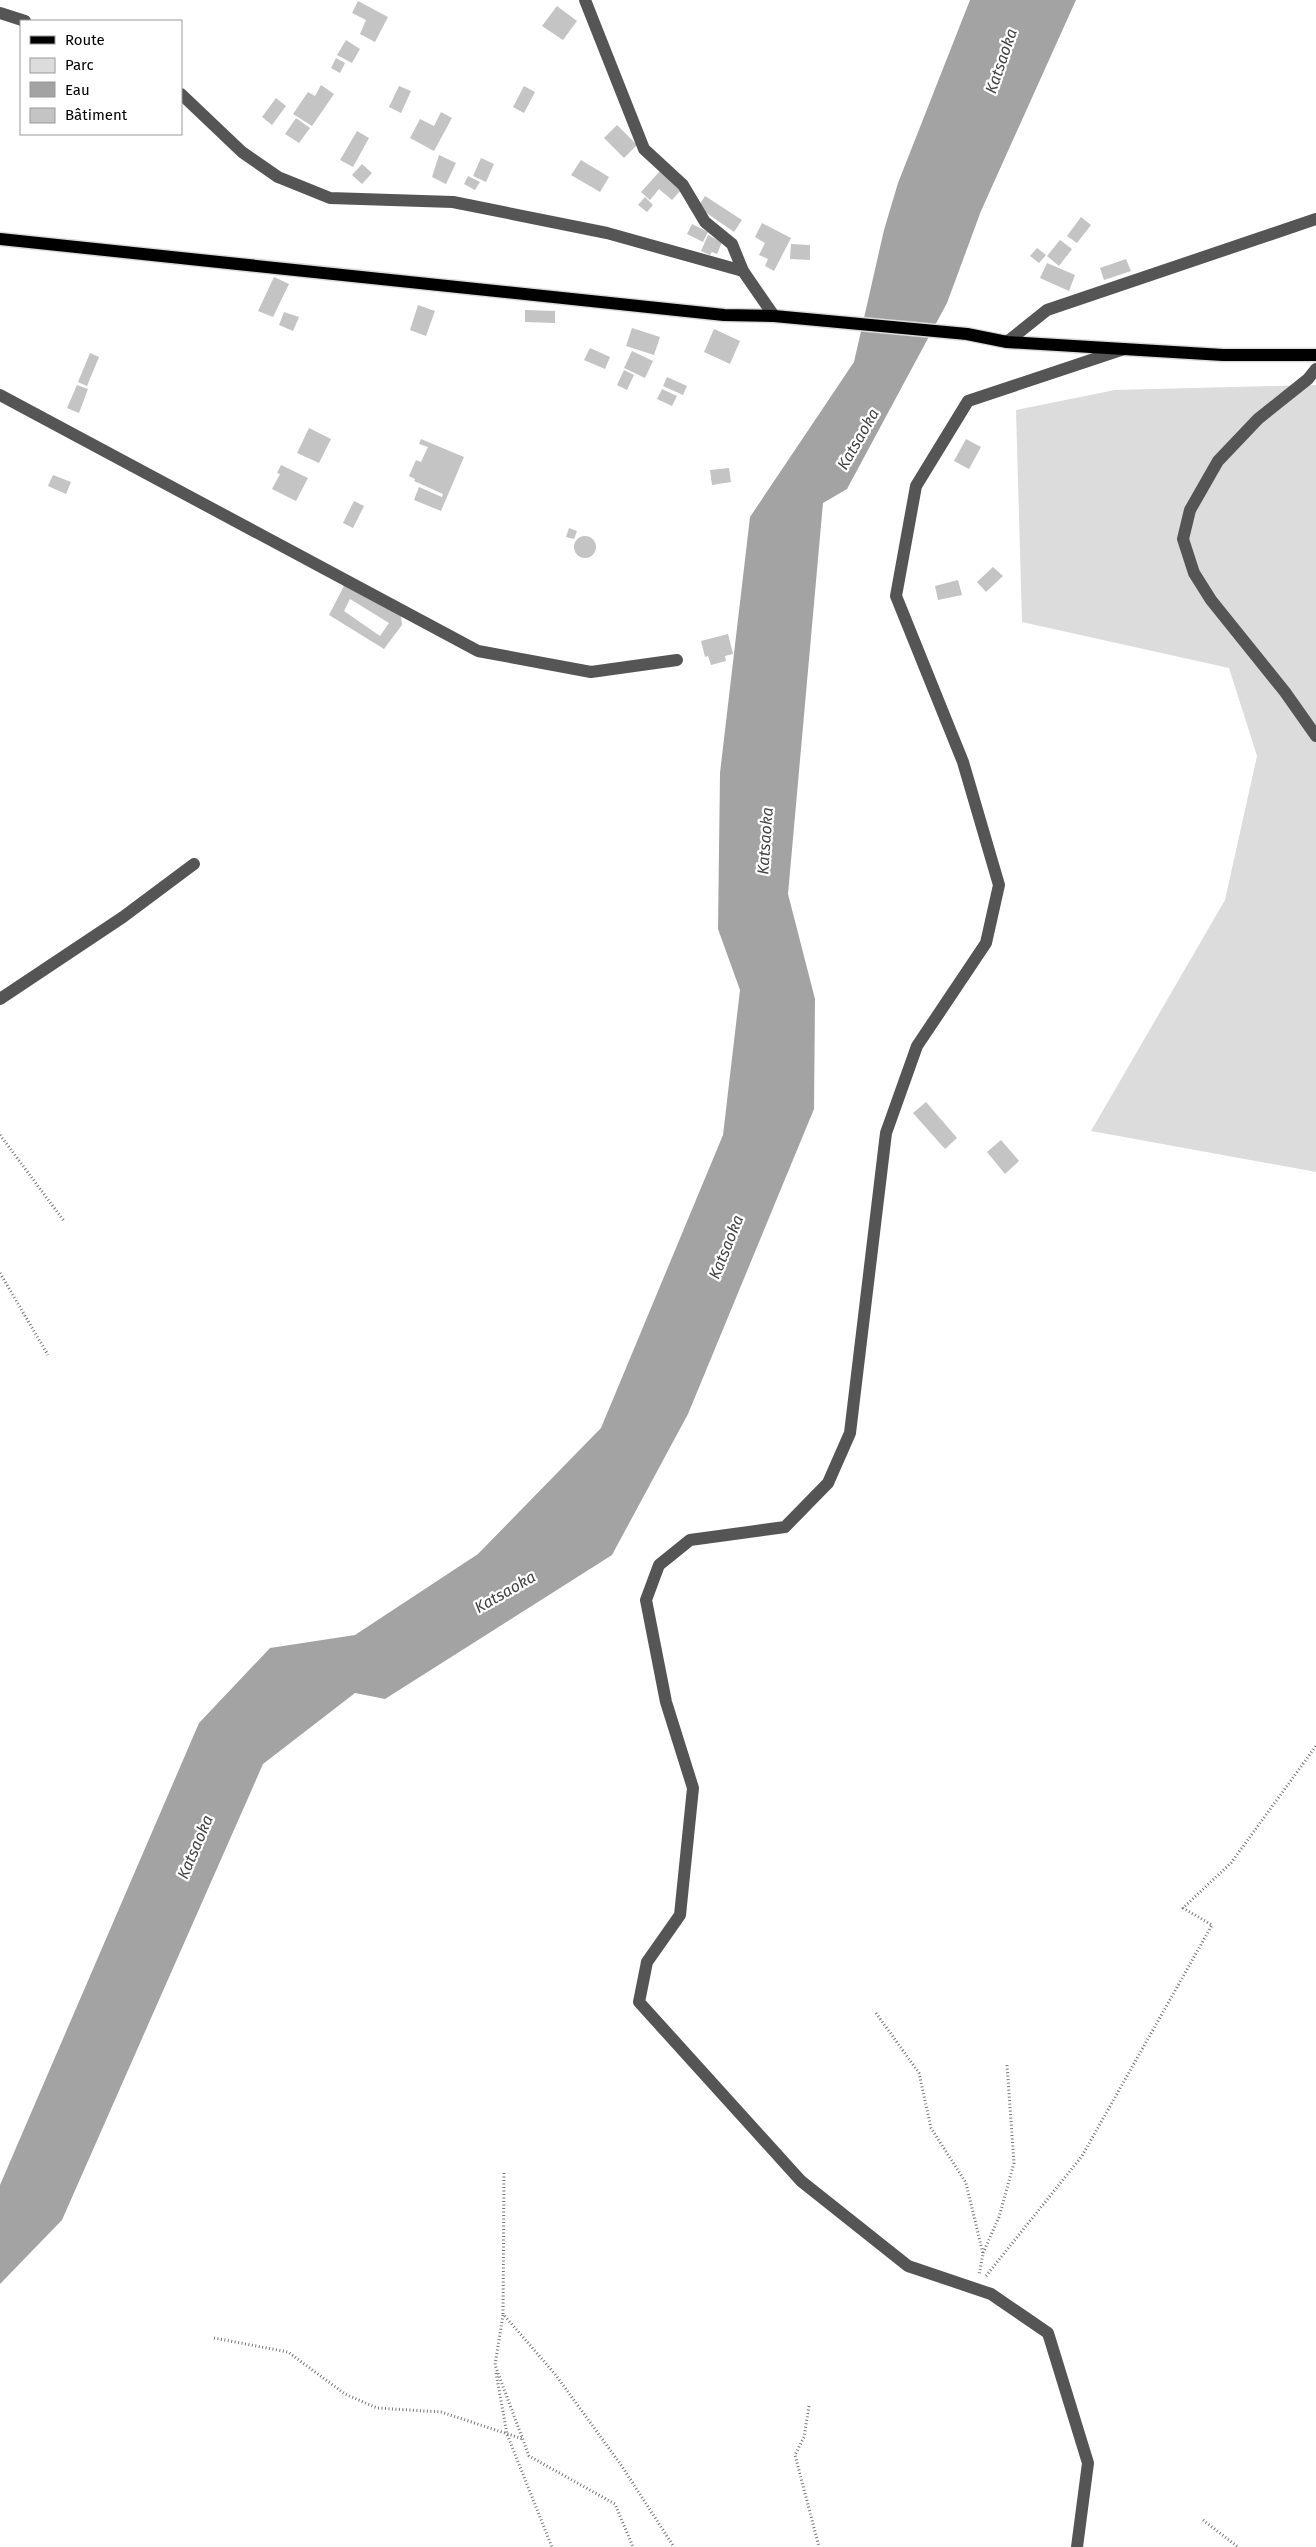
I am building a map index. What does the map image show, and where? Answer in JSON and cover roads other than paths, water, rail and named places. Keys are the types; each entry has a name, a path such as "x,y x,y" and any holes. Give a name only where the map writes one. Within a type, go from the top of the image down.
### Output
{"main road":[{"path":"0,240 724,314 774,316 967,334 1007,342 1223,355 1316,354"}],"street":[{"path":"585,0 644,149 683,185 705,222 732,244 743,271 774,316"},
{"path":"0,13 22,20"},
{"path":"182,95 242,152 278,177 330,198 453,202 607,233 743,271"},
{"path":"1007,342 1047,310 1316,219"},
{"path":"1076,2547 1088,2463 1048,2333 991,2294 908,2266 800,2181 639,2002 647,1962 680,1915 692,1788 666,1702 646,1600 659,1565 690,1540 785,1527 828,1483 850,1433 886,1133 917,1046 986,943 999,884 963,762 896,596 916,486 968,401 1126,348"},
{"path":"1316,369 1308,379 1265,413 1218,461 1190,510 1183,539 1194,573 1212,600 1285,692 1316,736"},
{"path":"0,395 478,651 591,672 677,660"},
{"path":"0,999 123,917 194,864"}],"water":[{"name":"Katsaoka","path":"970,0 1076,0 981,211 947,303 847,489 823,503 788,894 815,999 814,1109 688,1414 612,1555 385,1699 355,1693 263,1764 62,2220 0,2284 0,2185 199,1723 270,1648 355,1635 478,1554 601,1428 723,1135 740,990 718,929 720,773 750,517 854,362 884,230 898,183"}]}
